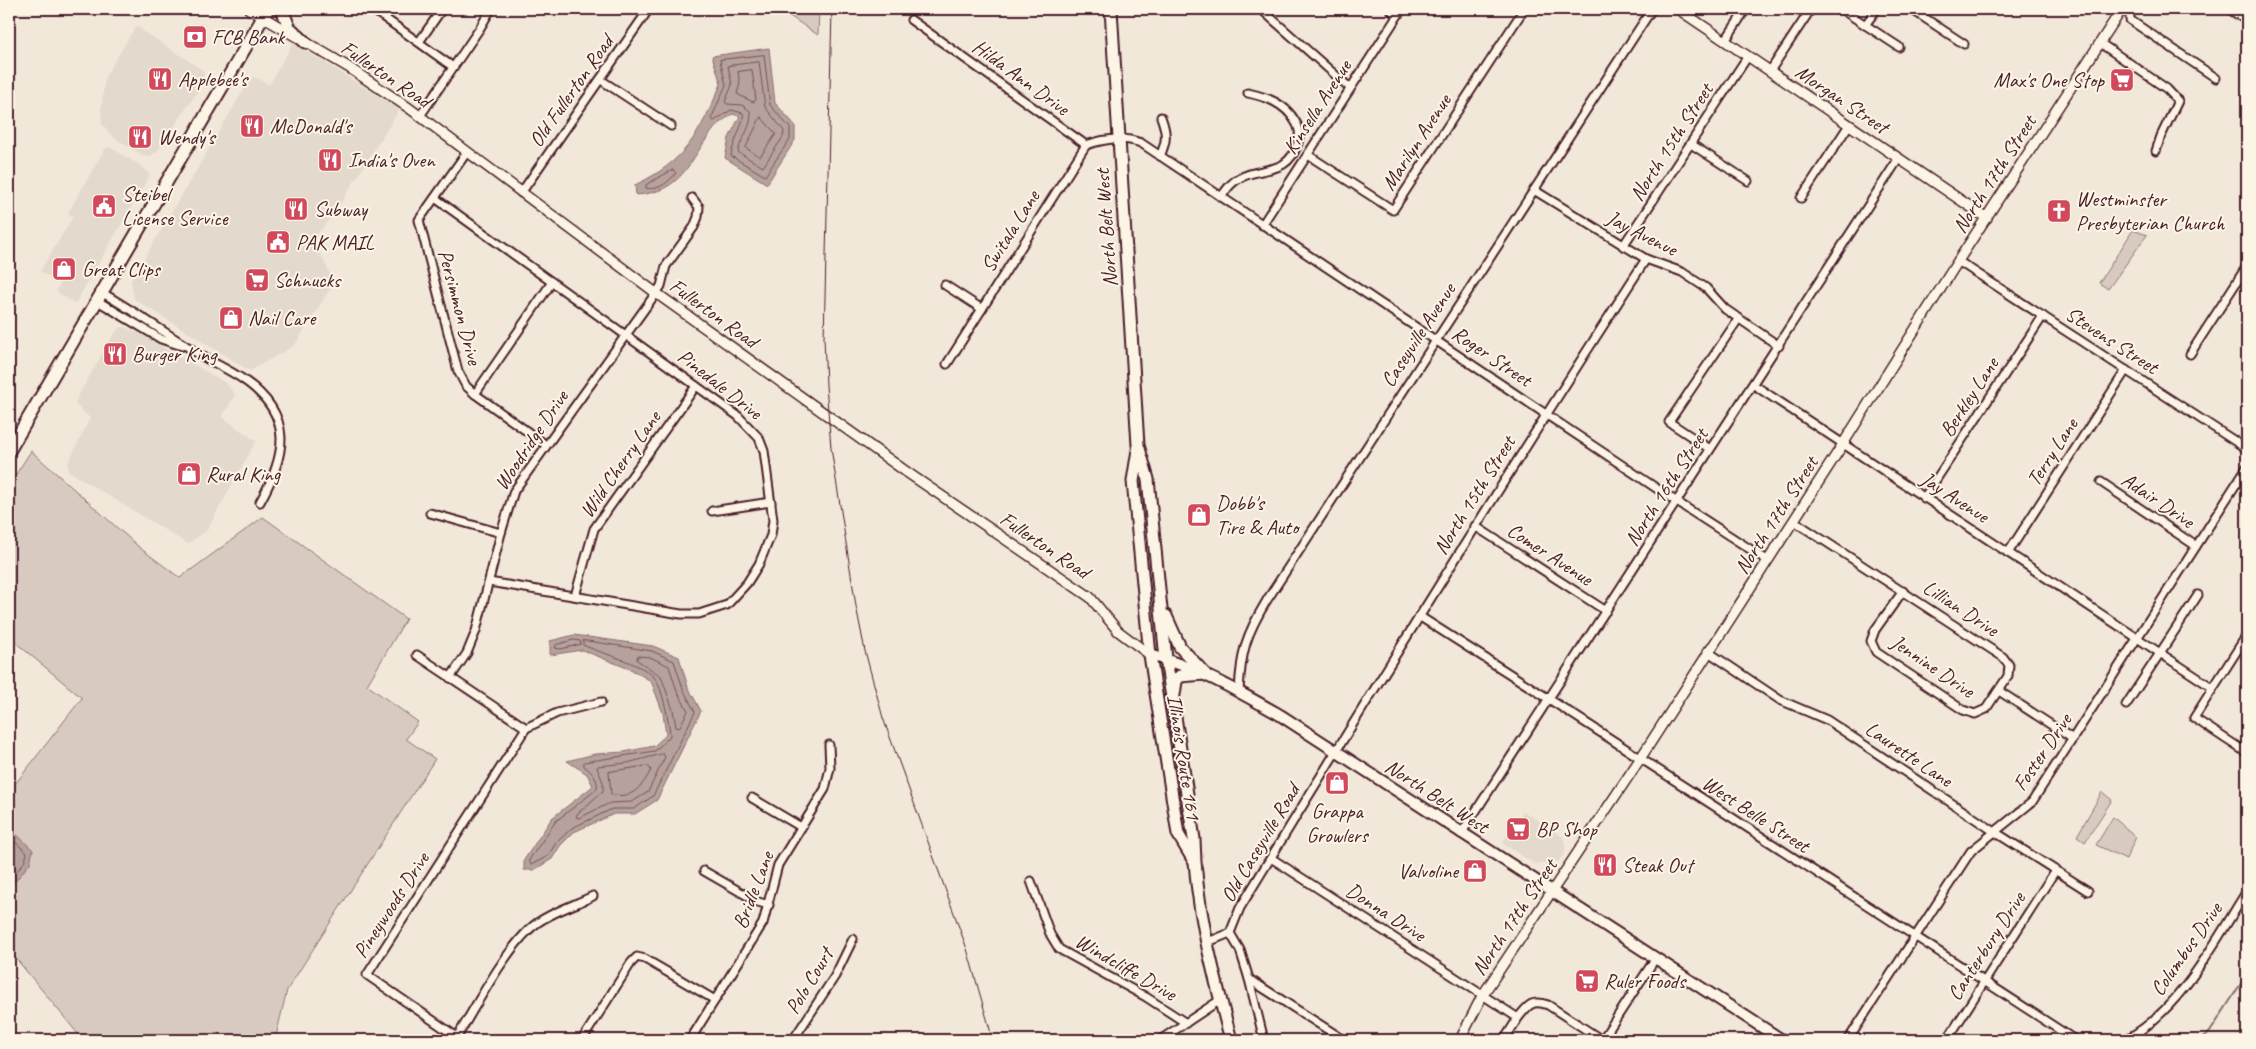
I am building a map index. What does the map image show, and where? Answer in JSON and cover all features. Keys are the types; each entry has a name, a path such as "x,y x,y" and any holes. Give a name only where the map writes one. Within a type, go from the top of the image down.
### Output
{"main road":[{"path":"282,9 289,26 305,42"},
{"name":"North Belt West","path":"1111,9 1138,445 1148,479 1166,659"},
{"path":"9,451 266,13"},
{"name":"North Belt West","path":"1138,445 1132,481 1150,654 1205,674 1239,691 1552,892 1776,1039"},
{"path":"1160,602 1180,647 1205,674"},
{"name":"Illinois Route 161","path":"1150,654 1178,834 1194,862"},
{"name":"Illinois Route 161","path":"1166,659 1194,839 1194,862 1208,942 1230,1040"},
{"path":"1173,710 1176,681 1180,676 1205,674"}],"street":[{"name":"Fullerton Road","path":"249,9 266,13 305,42 420,116 656,293 908,473 1090,598 1118,631 1150,654"},
{"path":"372,9 453,67"},
{"path":"419,42 442,9"},
{"path":"420,116 491,9"},
{"name":"Old Fullerton Road","path":"522,193 649,9"},
{"path":"1261,9 1350,88"},
{"path":"1390,9 1397,16"},
{"name":"Kinsella Avenue","path":"1262,224 1402,9"},
{"name":"Marilyn Avenue","path":"1308,155 1393,210 1524,9"},
{"name":"Caseyville Avenue","path":"1239,691 1240,663 1250,628 1652,9"},
{"name":"Morgan Street","path":"1678,9 1987,218"},
{"path":"1725,41 1746,9"},
{"path":"1770,71 1811,9"},
{"path":"1841,9 1899,47"},
{"path":"1865,25 1877,9"},
{"path":"1911,9 1964,44"},
{"name":"North 17th Street","path":"1460,1040 1482,996 1640,759 1843,444 1958,261 2122,9"},
{"path":"2130,9 2130,20 2216,78"},
{"path":"2229,9 2247,21"},
{"name":"Hilda Ann Drive","path":"911,20 1086,145"},
{"path":"2100,43 2166,89 2178,101 2156,151"},
{"name":"North 15th Street","path":"1623,246 1748,56"},
{"path":"601,80 671,126"},
{"path":"1221,196 1228,186 1241,177 1278,168 1285,163 1295,149 1300,134 1298,125 1293,117 1268,97 1248,93"},
{"path":"1160,156 1167,141 1167,134 1161,117"},
{"path":"1801,198 1849,125"},
{"path":"1086,145 1119,139"},
{"name":"Roger Street","path":"1119,139 1131,139 1141,143 1677,502 1768,560"},
{"path":"1691,144 1748,181"},
{"name":"Switala Lane","path":"947,364 1086,145"},
{"name":"Persimmon Drive","path":"467,152 419,220 458,371 466,386 474,394 546,445"},
{"name":"North 16th Street","path":"1461,834 1754,385 1899,158"},
{"name":"Jay Avenue","path":"1534,190 1646,259 1682,272 1706,288 1725,309 1779,346"},
{"name":"Pinedale Drive","path":"434,198 738,416 759,438 764,451 773,520 767,548 747,583 726,605 699,614 680,614 489,582"},
{"name":"Woodridge Drive","path":"450,678 472,642 514,491 661,286 666,266 694,227 698,217 698,207 692,198"},
{"name":"North 15th Street","path":"1335,752 1546,413 1646,259"},
{"name":"Stevens Street","path":"1958,261 2247,449"},
{"path":"2190,354 2247,266"},
{"path":"474,394 552,282"},
{"path":"946,285 982,309"},
{"path":"99,296 166,332 254,387 264,397 276,416 281,438 280,460 260,502"},
{"name":"Berkley Lane","path":"1924,498 2043,316"},
{"path":"1710,450 1669,422 1739,318"},
{"name":"Terry Lane","path":"2008,553 2126,370"},
{"name":"Jay Avenue","path":"1754,385 2213,688"},
{"name":"Wild Cherry Lane","path":"575,596 594,529 696,386"},
{"name":"Foster Drive","path":"1848,1040 1971,851 2032,802 2247,467"},
{"name":"Adair Drive","path":"2101,482 2196,546"},
{"path":"712,511 771,502"},
{"path":"430,513 501,533"},
{"name":"Lillian Drive","path":"1794,520 2003,657 2009,666 2008,676 1999,691"},
{"name":"Comer Avenue","path":"1475,526 1606,612"},
{"name":"Jennine Drive","path":"1903,590 1875,630 1871,641 1876,652 1963,710 1975,714 1986,709 1999,691"},
{"path":"2126,704 2198,595"},
{"name":"West Belle Street","path":"1419,616 2075,1040"},
{"path":"2247,635 2194,718 2247,753"},
{"name":"Laurette Lane","path":"1708,651 1780,700 1827,720 1995,832 2088,891"},
{"path":"416,656 526,728 557,713 601,702"},
{"path":"1999,691 2073,739"},
{"name":"Pineywoods Drive","path":"526,728 367,975 457,1037 526,931 552,914 593,896"},
{"name":"Bridle Lane","path":"690,1040 760,929 769,905 778,865 820,798 829,778 829,745"},
{"name":"Old Caseyville Road","path":"1208,942 1230,933 1240,908 1335,752"},
{"path":"752,798 801,827"},
{"name":"Donna Drive","path":"1271,858 1518,1018"},
{"path":"704,871 758,902 769,905"},
{"name":"Canterbury Drive","path":"1947,1040 2055,871"},
{"name":"Windcliffe Drive","path":"1031,881 1050,934 1059,949 1146,997 1186,1023"},
{"name":"Columbus Drive","path":"2125,1040 2162,1015 2178,996 2247,891"},
{"path":"1230,933 1240,950 1264,1040"},
{"name":"Polo Court","path":"793,1040 835,976 853,939"},
{"path":"582,1040 637,957 645,959 715,1000"},
{"path":"1504,1040 1529,1004 1539,1002 1548,1005 1602,1040 1655,959"},
{"path":"1249,979 1344,1040"},
{"path":"1160,1040 1220,1000"},
{"path":"9,1035 12,1040"}],"shaded area":[{"path":"779,9 819,9 818,35"},
{"path":"136,26 204,71 202,85 157,152 148,157 113,137 102,124 101,110 105,77"},
{"path":"293,43 400,109 339,206 315,238 333,280 332,286 295,345 250,371 134,299 131,281 250,79 255,77 269,85"},
{"path":"109,147 140,165 150,175 75,304 56,291 60,284 40,271 73,217 68,213 104,150"},
{"path":"2133,230 2147,235 2108,289 2099,283"},
{"path":"124,327 135,331 226,383 235,395 222,417 256,441 207,530 188,544 68,471 68,463 90,418 75,404 78,396 114,334 119,328"},
{"path":"31,451 140,548 180,578 263,517 406,619 367,685 418,722 406,739 435,759 287,990 275,1040 83,1040 9,950 9,792 82,698 9,637 9,485"},
{"path":"2102,792 2112,800 2085,842 2077,836"},
{"path":"1523,811 1563,837 1566,851 1559,861 1535,864 1503,844 1503,841"},
{"path":"2113,817 2136,837 2126,859 2096,845"}],"water":[{"path":"769,48 775,103 795,125 795,140 767,184 725,158 729,138 740,116 732,114 716,127 691,163 675,181 665,188 652,193 636,195 635,185 652,176 679,156 698,132 721,84 712,56"},
{"path":"574,635 653,646 679,657 688,687 701,711 657,800 635,814 614,814 574,832 560,846 552,859 534,870 524,870 524,860 552,818 593,786 587,774 567,761 595,754 624,752 654,746 666,735 663,713 651,681 632,670 582,650 550,655 550,641"},
{"path":"9,830 15,833 33,850 30,863 9,889"}],"waterway":[{"path":"2202,1040 2210,1032 2247,974"}],"tram line":[{"path":"832,9 824,338 831,448 856,606 865,651 883,718 967,949 993,1040"}],"place":[{"name":"FCB Bank","path":"195,37"},
{"name":"Applebee's","path":"160,79"},
{"name":"Max's One Stop","path":"2122,80"},
{"name":"McDonald's","path":"252,126"},
{"name":"Wendy's","path":"140,137"},
{"name":"India's Oven","path":"330,160"},
{"name":"Steibel License Service","path":"104,206"},
{"name":"Subway","path":"296,209"},
{"name":"Westminster Presbyterian Church","path":"2059,211"},
{"name":"PAK MAIL","path":"278,242"},
{"name":"Great Clips","path":"64,269"},
{"name":"Schnucks","path":"257,280"},
{"name":"Nail Care","path":"231,318"},
{"name":"Burger King","path":"115,354"},
{"name":"Rural King","path":"189,474"},
{"name":"Dobb's Tire & Auto","path":"1199,515"},
{"name":"Grappa Growlers","path":"1337,783"},
{"name":"BP Shop","path":"1518,829"},
{"name":"Steak Out","path":"1605,865"},
{"name":"Valvoline","path":"1475,871"},
{"name":"Ruler Foods","path":"1587,981"}]}
